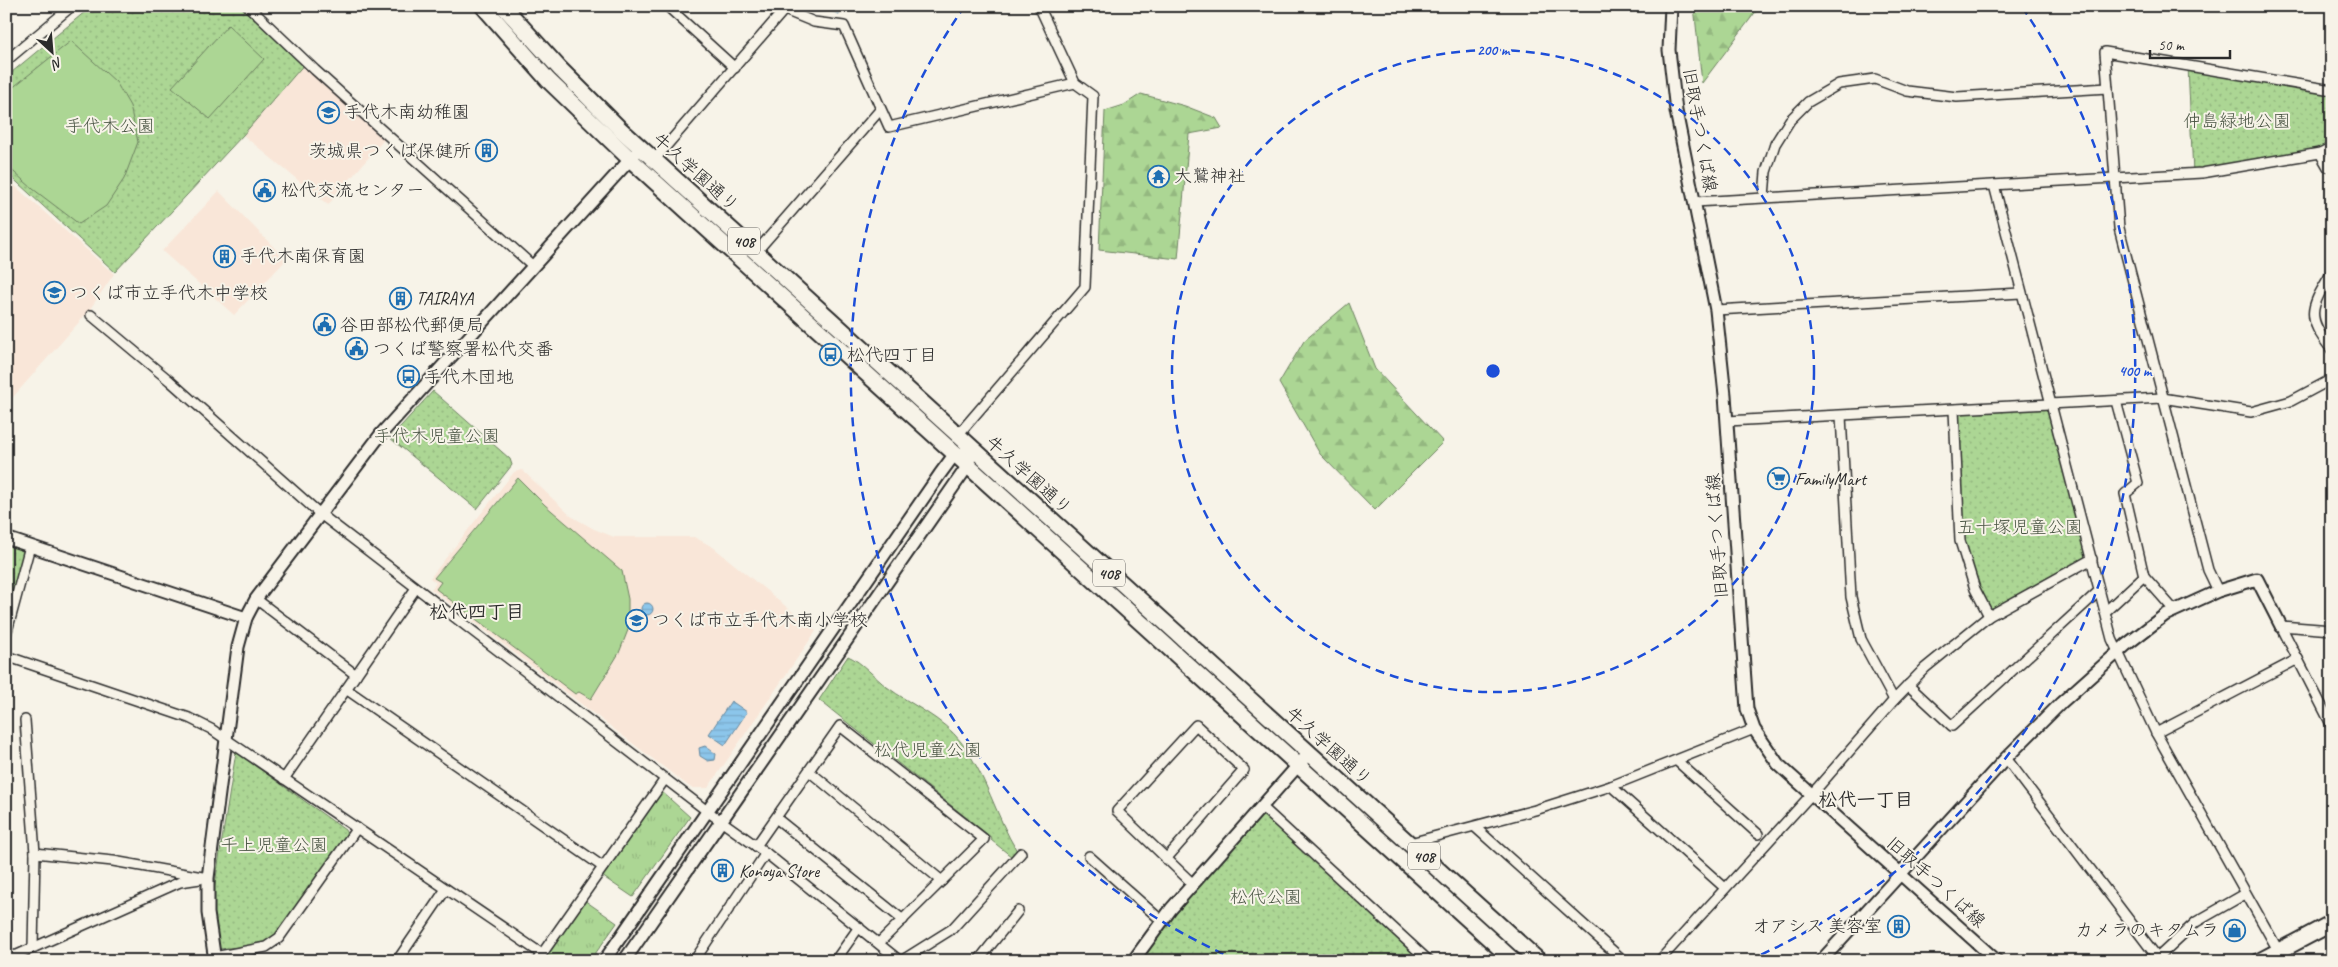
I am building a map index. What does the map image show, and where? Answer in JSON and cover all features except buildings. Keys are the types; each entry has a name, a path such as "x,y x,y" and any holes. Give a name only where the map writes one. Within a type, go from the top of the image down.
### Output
{"main road":[{"name":"牛久学園通り","path":"482,6 554,86 630,159 967,467 1514,961"},
{"name":"牛久学園通り","path":"503,6 566,75 640,148 1539,961"},
{"path":"2260,961 2332,923"}],"street":[{"path":"248,6 315,70 533,266"},
{"path":"666,6 735,68"},
{"path":"775,6 814,22 844,26 889,127 1074,83"},
{"path":"957,436 1085,287 1093,96 1074,83 1040,6"},
{"name":"旧取手つくば線","path":"1671,6 1669,50 1676,111 1716,310 1727,422 1744,700 1754,729 1778,764 1997,961"},
{"path":"6,61 68,7"},
{"path":"654,160 784,10"},
{"path":"2218,591 2208,570 2119,228 2105,52 2332,90"},
{"path":"1764,198 1766,172 1775,144 1790,120 1808,102 1839,84 1875,79 1907,91 1957,97 2108,88"},
{"path":"756,252 880,110"},
{"path":"1695,202 2202,173 2320,153 2332,147"},
{"path":"357,828 279,938 266,947 214,959 208,913 208,878 238,647 246,618 256,599 319,513 381,434 640,148"},
{"path":"2320,153 2328,167 2332,169"},
{"path":"1994,185 2099,591 2117,653 2156,733 2278,950"},
{"path":"2332,272 2314,304 2316,330 2332,350"},
{"path":"1716,310 2021,293"},
{"path":"91,315 170,381 319,513 707,812 756,846 901,961 952,929 1021,853"},
{"path":"1727,422 2162,398 2251,412 2291,401 2332,379"},
{"path":"2116,401 2138,483 2125,494 2144,576 2174,610"},
{"path":"1954,410 1960,541 1976,590 1989,616"},
{"path":"1841,416 1851,597 1861,639 1894,700"},
{"path":"604,961 954,455 973,449"},
{"path":"624,961 967,467 973,449"},
{"path":"6,538 246,618"},
{"path":"6,634 30,546"},
{"path":"1659,961 1908,685 1954,643 1989,616 2092,560"},
{"path":"2105,612 2144,576"},
{"path":"1821,961 2006,758 2061,703 2117,653 2174,610 2218,591 2257,579 2332,726"},
{"path":"284,779 416,588"},
{"path":"1908,685 1952,726 2099,591"},
{"path":"256,599 356,675"},
{"path":"2281,626 2332,630"},
{"path":"6,656 189,718 226,740 446,889 539,958 665,779"},
{"path":"2156,733 2298,659"},
{"path":"346,689 603,867"},
{"path":"25,720 35,853 33,947"},
{"path":"1166,858 1244,770 1196,725 1117,811 1193,884"},
{"path":"756,846 840,726 984,839 880,943"},
{"path":"1410,843 1474,827 1611,786 1754,729"},
{"path":"1132,961 1193,884 1309,753"},
{"path":"2006,758 2155,959 2196,922 2245,894"},
{"path":"1677,761 1758,834"},
{"path":"809,771 942,880"},
{"path":"1611,786 1725,888"},
{"path":"1262,808 1429,961"},
{"path":"776,818 903,920"},
{"path":"1474,827 1624,961"},
{"path":"35,853 113,861 208,878"},
{"path":"694,961 766,854"},
{"path":"1089,856 1162,921"},
{"path":"6,956 17,954 180,882 208,878"},
{"path":"397,961 446,889"},
{"path":"978,961 1018,911"},
{"path":"835,961 859,927"}],"shaded area":[{"path":"306,62 388,135 328,205 243,135"},
{"name":"つくば市立手代木中学校","path":"6,178 114,274 88,312 6,405"},
{"name":"手代木南保育園","path":"219,191 286,260 234,315 162,251"},
{"name":"つくば市立手代木南小学校","path":"522,470 571,516 594,529 614,537 694,537 713,547 816,631 708,788 691,788 431,589 436,583 430,578 514,472"}],"green space":[{"name":"手代木公園","path":"92,6 242,6 306,62 243,135 115,272 6,172 6,77"},
{"path":"1694,6 1760,6 1702,83"},
{"path":"228,25 264,59 210,119 172,87"},
{"path":"71,41 116,82 130,106 138,142 124,179 106,206 79,224 33,189 6,165 6,93"},
{"name":"仲島緑地公園","path":"2188,66 2332,90 2332,147 2193,174"},
{"path":"1141,94 1185,106 1216,118 1222,128 1189,134 1178,259 1099,250 1105,111 1124,105"},
{"path":"1349,303 1375,369 1443,442 1375,510 1320,454 1279,383 1304,341"},
{"name":"手代木児童公園","path":"433,391 510,459 512,465 477,509 390,438"},
{"name":"五十塚児童公園","path":"2051,404 2092,559 1989,616 1965,563 1954,410"},
{"path":"518,478 545,505 622,571 628,599 628,630 619,653 591,699 579,692 575,694 436,589 441,582 434,578"},
{"path":"6,542 28,549 6,621"},
{"name":"松代児童公園","path":"848,656 896,694 936,719 954,733 970,754 1017,851 1012,857 991,840 992,838 819,700"},
{"name":"千上児童公園","path":"236,752 345,830 347,834 276,937 260,945 219,949 212,903"},
{"path":"661,791 690,817 633,897 602,876"},
{"name":"松代公園","path":"1262,807 1429,961 1133,961"},
{"path":"584,900 617,923 590,961 542,961"}],"water":[{"path":"814,6 842,6 839,14"},
{"path":"645,603 649,603 653,609 649,615 645,615 641,611 641,607"},
{"path":"731,701 747,712 725,745 709,734"},
{"path":"705,746 716,754 715,760 708,761 700,756 699,748"}],"place":[{"name":"手代木南幼稚園","path":"328,112"},
{"name":"茨城県つくば保健所","path":"487,151"},
{"name":"大鷲神社","path":"1158,176"},
{"name":"松代交流センター","path":"265,190"},
{"name":"手代木南保育園","path":"224,256"},
{"name":"つくば市立手代木中学校","path":"54,293"},
{"name":"TAIRAYA","path":"400,298"},
{"name":"谷田部松代郵便局","path":"324,325"},
{"name":"つくば警察署松代交番","path":"357,349"},
{"name":"松代四丁目","path":"831,355"},
{"name":"手代木団地","path":"408,377"},
{"name":"FamilyMart","path":"1779,479"},
{"name":"つくば市立手代木南小学校","path":"636,620"},
{"name":"Konoya Store","path":"723,871"},
{"name":"オアシス 美容室","path":"1898,926"},
{"name":"カメラのキタムラ","path":"2235,930"}],"district":[{"name":"松代四丁目","path":"477,611"},
{"name":"松代一丁目","path":"1866,799"}]}
